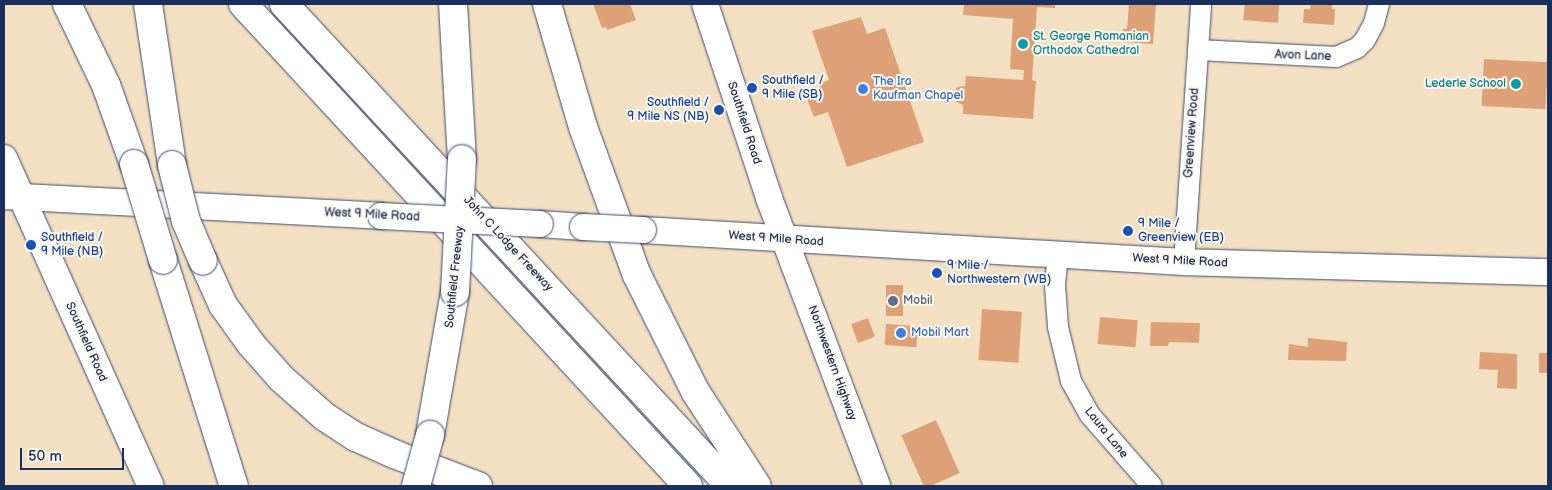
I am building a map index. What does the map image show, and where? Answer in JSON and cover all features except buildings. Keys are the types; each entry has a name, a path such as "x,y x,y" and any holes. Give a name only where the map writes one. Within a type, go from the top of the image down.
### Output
{"highway":[{"path":"67,4 106,85 155,165 186,221 183,260 234,486"},
{"path":"147,4 144,57 155,165 183,260 244,486"},
{"path":"232,4 296,63"},
{"path":"243,4 688,486"},
{"name":"Southfield Freeway","path":"416,486 430,435 449,336 461,212 461,104 452,4"},
{"path":"547,4 586,136 637,275 694,391 756,486"},
{"name":"John C Lodge Freeway","path":"287,6 730,486"},
{"path":"183,260 223,305 251,344 282,379 325,417 356,437 394,454 478,486"}],"main road":[{"name":"Southfield Road","path":"705,4 737,107 786,240"},
{"name":"Southfield Road","path":"4,158 13,197 151,486"},
{"name":"West 9 Mile Road","path":"13,197 540,224 1184,262 1548,272"},
{"name":"Northwestern Highway","path":"786,240 877,486"}],"street":[{"name":"Greenview Road","path":"1184,262 1201,4"},
{"name":"Avon Lane","path":"1198,50 1336,57 1357,48 1365,40 1374,23 1379,4"},
{"name":"Laura Lane","path":"1058,255 1055,285 1058,328 1071,381 1090,415 1152,486"}],"place":[{"name":"St. George Romanian Orthodox Cathedral","path":"1023,44"},
{"name":"Lederle School","path":"1516,84"},
{"name":"Southfield / 9 Mile (SB)","path":"752,88"},
{"name":"The Ira Kaufman Chapel","path":"863,89"},
{"name":"Southfield / 9 Mile NS (NB)","path":"719,110"},
{"name":"9 Mile / Greenview (EB)","path":"1128,231"},
{"name":"Southfield / 9 Mile (NB)","path":"31,245"},
{"name":"9 Mile / Northwestern (WB)","path":"937,273"},
{"name":"Mobil","path":"893,301"},
{"name":"Mobil Mart","path":"901,333"}]}
